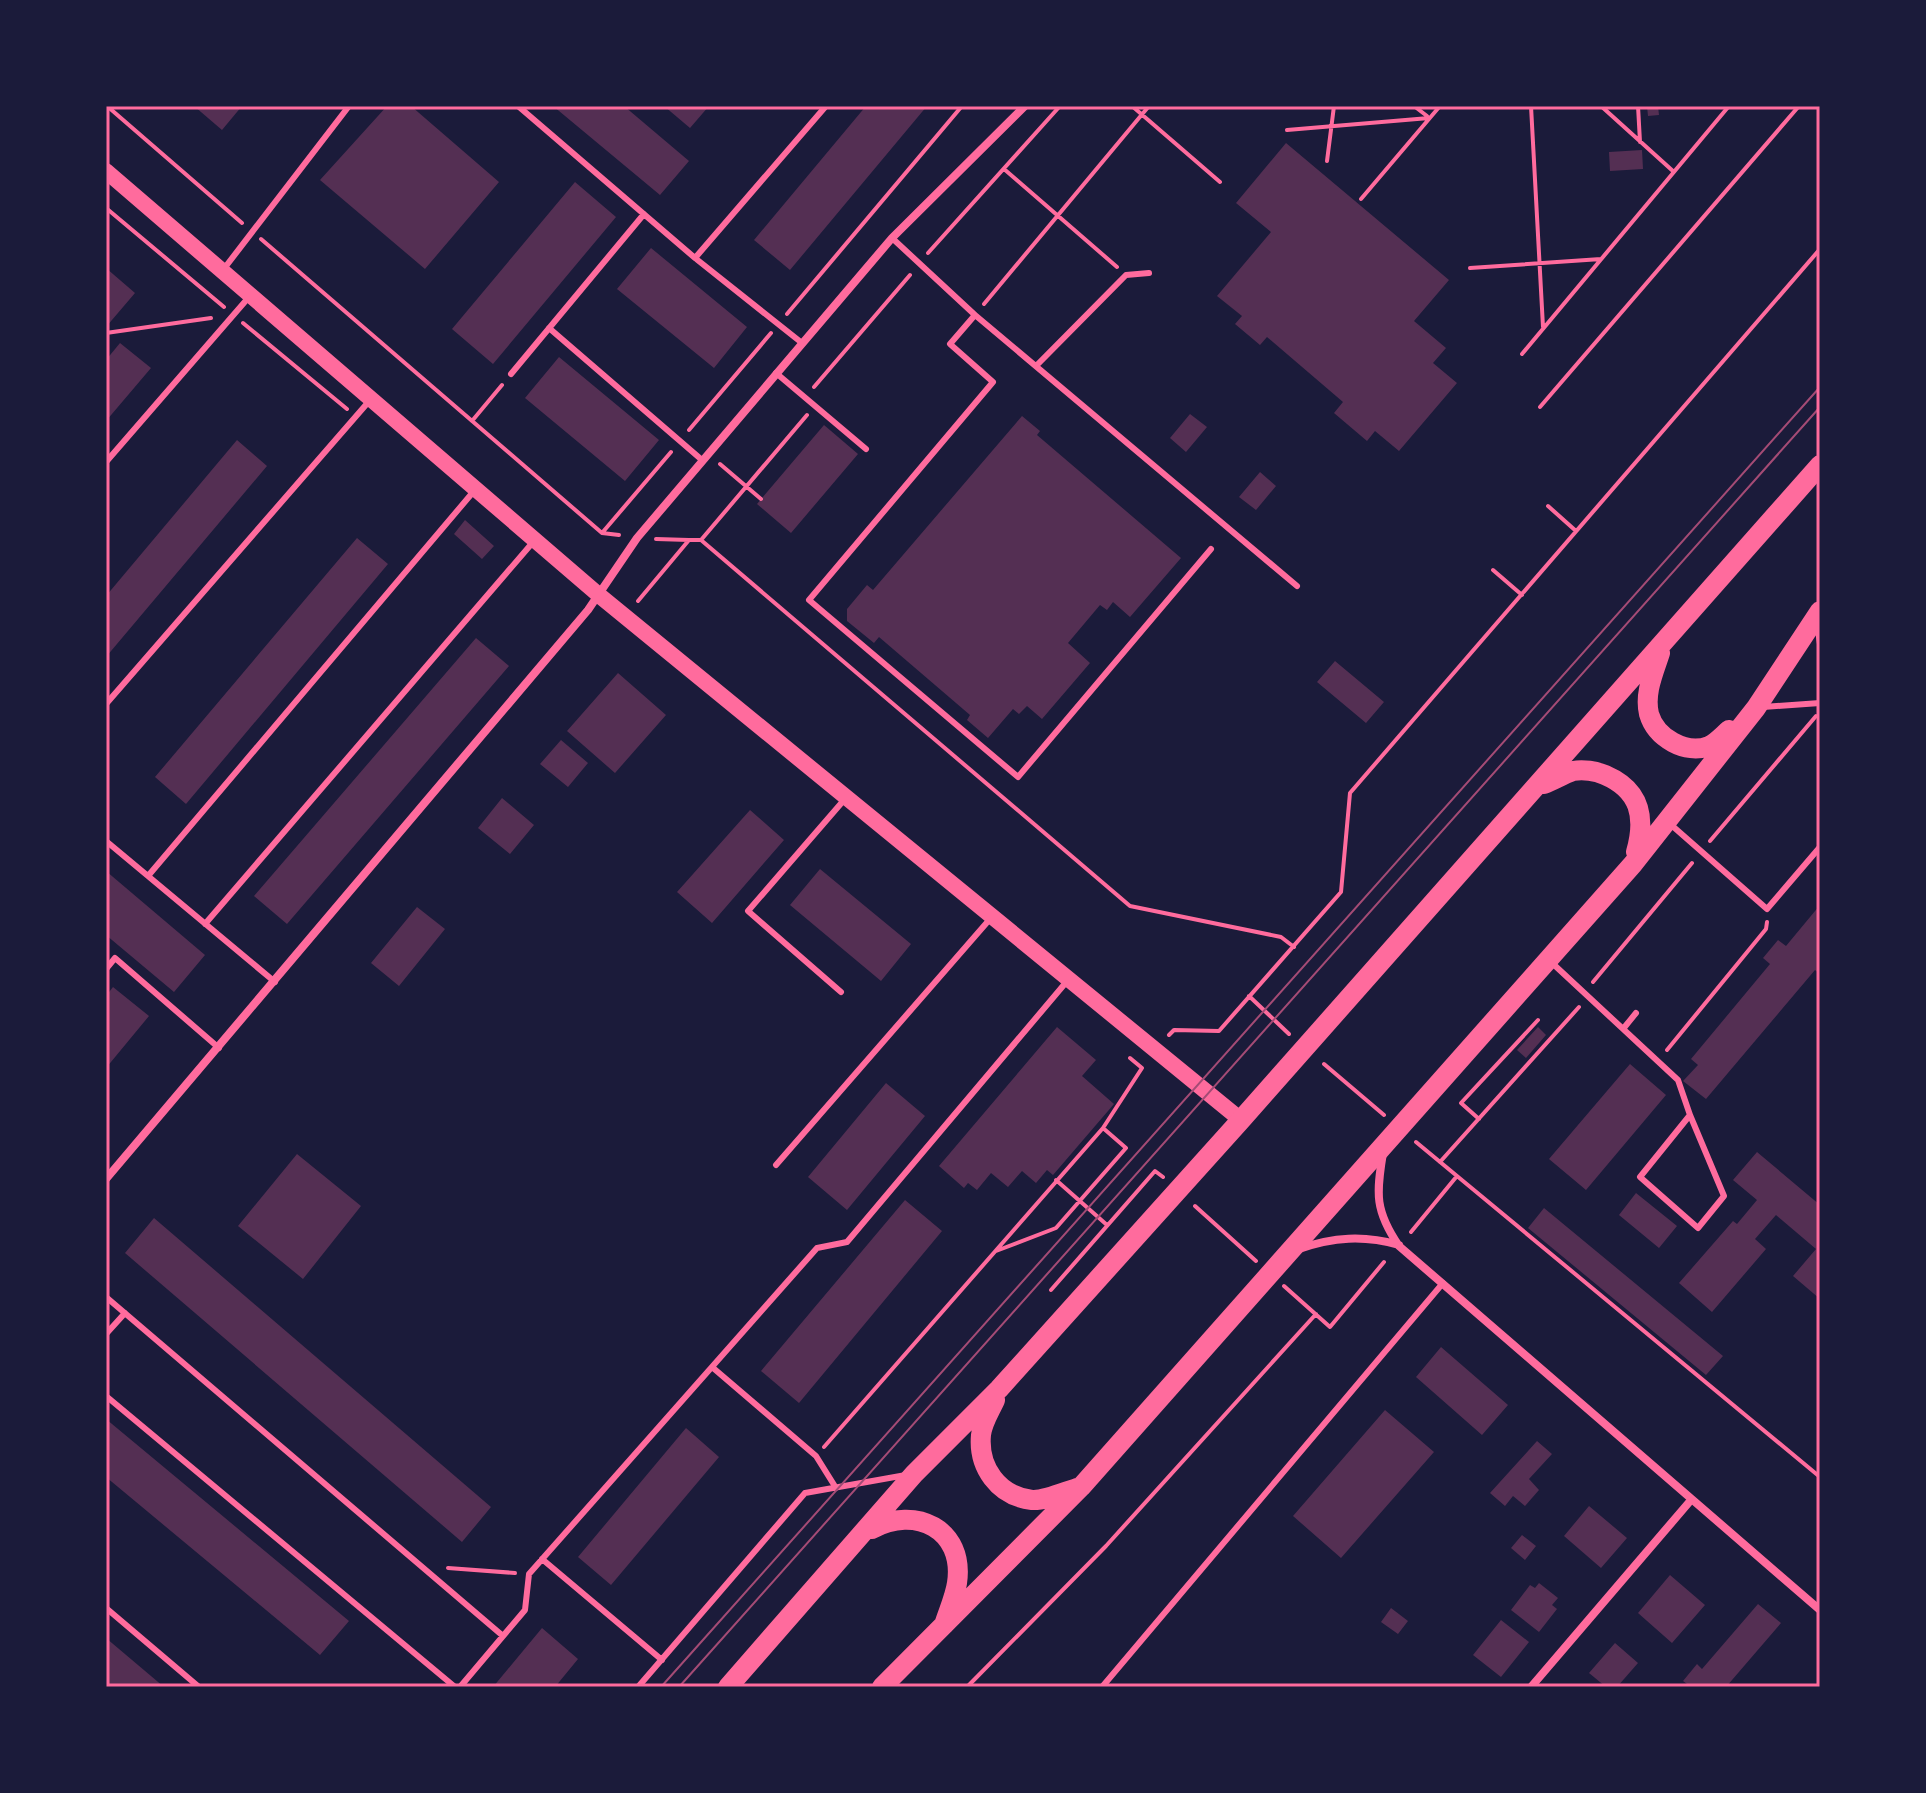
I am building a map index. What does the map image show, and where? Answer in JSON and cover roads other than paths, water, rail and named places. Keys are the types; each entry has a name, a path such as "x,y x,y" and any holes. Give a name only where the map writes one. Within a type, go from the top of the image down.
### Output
{"main road":[{"path":"106,171 600,596 1241,1120"},
{"path":"728,1687 914,1474 999,1389 1241,1120 1820,465"},
{"path":"882,1687 1081,1487 1633,864 1756,708 1818,613"},
{"path":"1664,642 1648,688 1649,715 1662,736 1683,747 1709,746 1756,708"},
{"path":"1535,788 1575,770 1598,772 1620,782 1638,801 1643,829 1633,864"},
{"path":"999,1389 981,1432 982,1457 991,1479 1011,1493 1034,1501 1081,1487"},
{"path":"858,1536 892,1518 919,1520 943,1532 956,1554 957,1583 943,1629"}],"street":[{"path":"106,1179 600,596 637,538 776,373 892,238 1025,106"},
{"path":"1384,1144 1377,1199 1384,1223 1399,1246 1820,1610"},
{"path":"1287,1253 1346,1237 1378,1239 1399,1246"},
{"path":"1531,1687 1691,1500"}],"lane":[{"path":"221,272 349,106"},
{"path":"518,106 695,258 802,343"},
{"path":"695,258 826,106"},
{"path":"511,374 644,214"},
{"path":"892,238 975,315 1297,586"},
{"path":"1036,366 1126,275 1149,273"},
{"path":"106,462 249,297"},
{"path":"975,315 950,344 993,382 809,600 1018,777 1211,549"},
{"path":"549,328 705,457"},
{"path":"776,373 866,449"},
{"path":"106,704 371,399"},
{"path":"148,876 476,489"},
{"path":"205,924 535,540"},
{"path":"1818,613 1820,644"},
{"path":"1756,708 1820,703"},
{"path":"841,992 748,911 847,797"},
{"path":"1666,820 1767,909 1820,847"},
{"path":"106,841 275,982"},
{"path":"776,1165 992,916"},
{"path":"106,955 115,958 219,1048"},
{"path":"106,969 115,958"},
{"path":"1548,960 1678,1080 1724,1196 1698,1228 1640,1177 1690,1115"},
{"path":"106,1396 458,1687 525,1610 529,1574 817,1248 847,1242 1069,979"},
{"path":"1623,1029 1636,1013"},
{"path":"1102,1687 1443,1283"},
{"path":"106,1297 503,1636"},
{"path":"106,1334 125,1313"},
{"path":"712,1367 816,1456 836,1488"},
{"path":"638,1687 805,1493 914,1474"},
{"path":"542,1559 662,1660"},
{"path":"106,1608 199,1687"}],"tram line":[{"path":"661,1687 1820,387"},
{"path":"679,1687 1820,407"}]}
